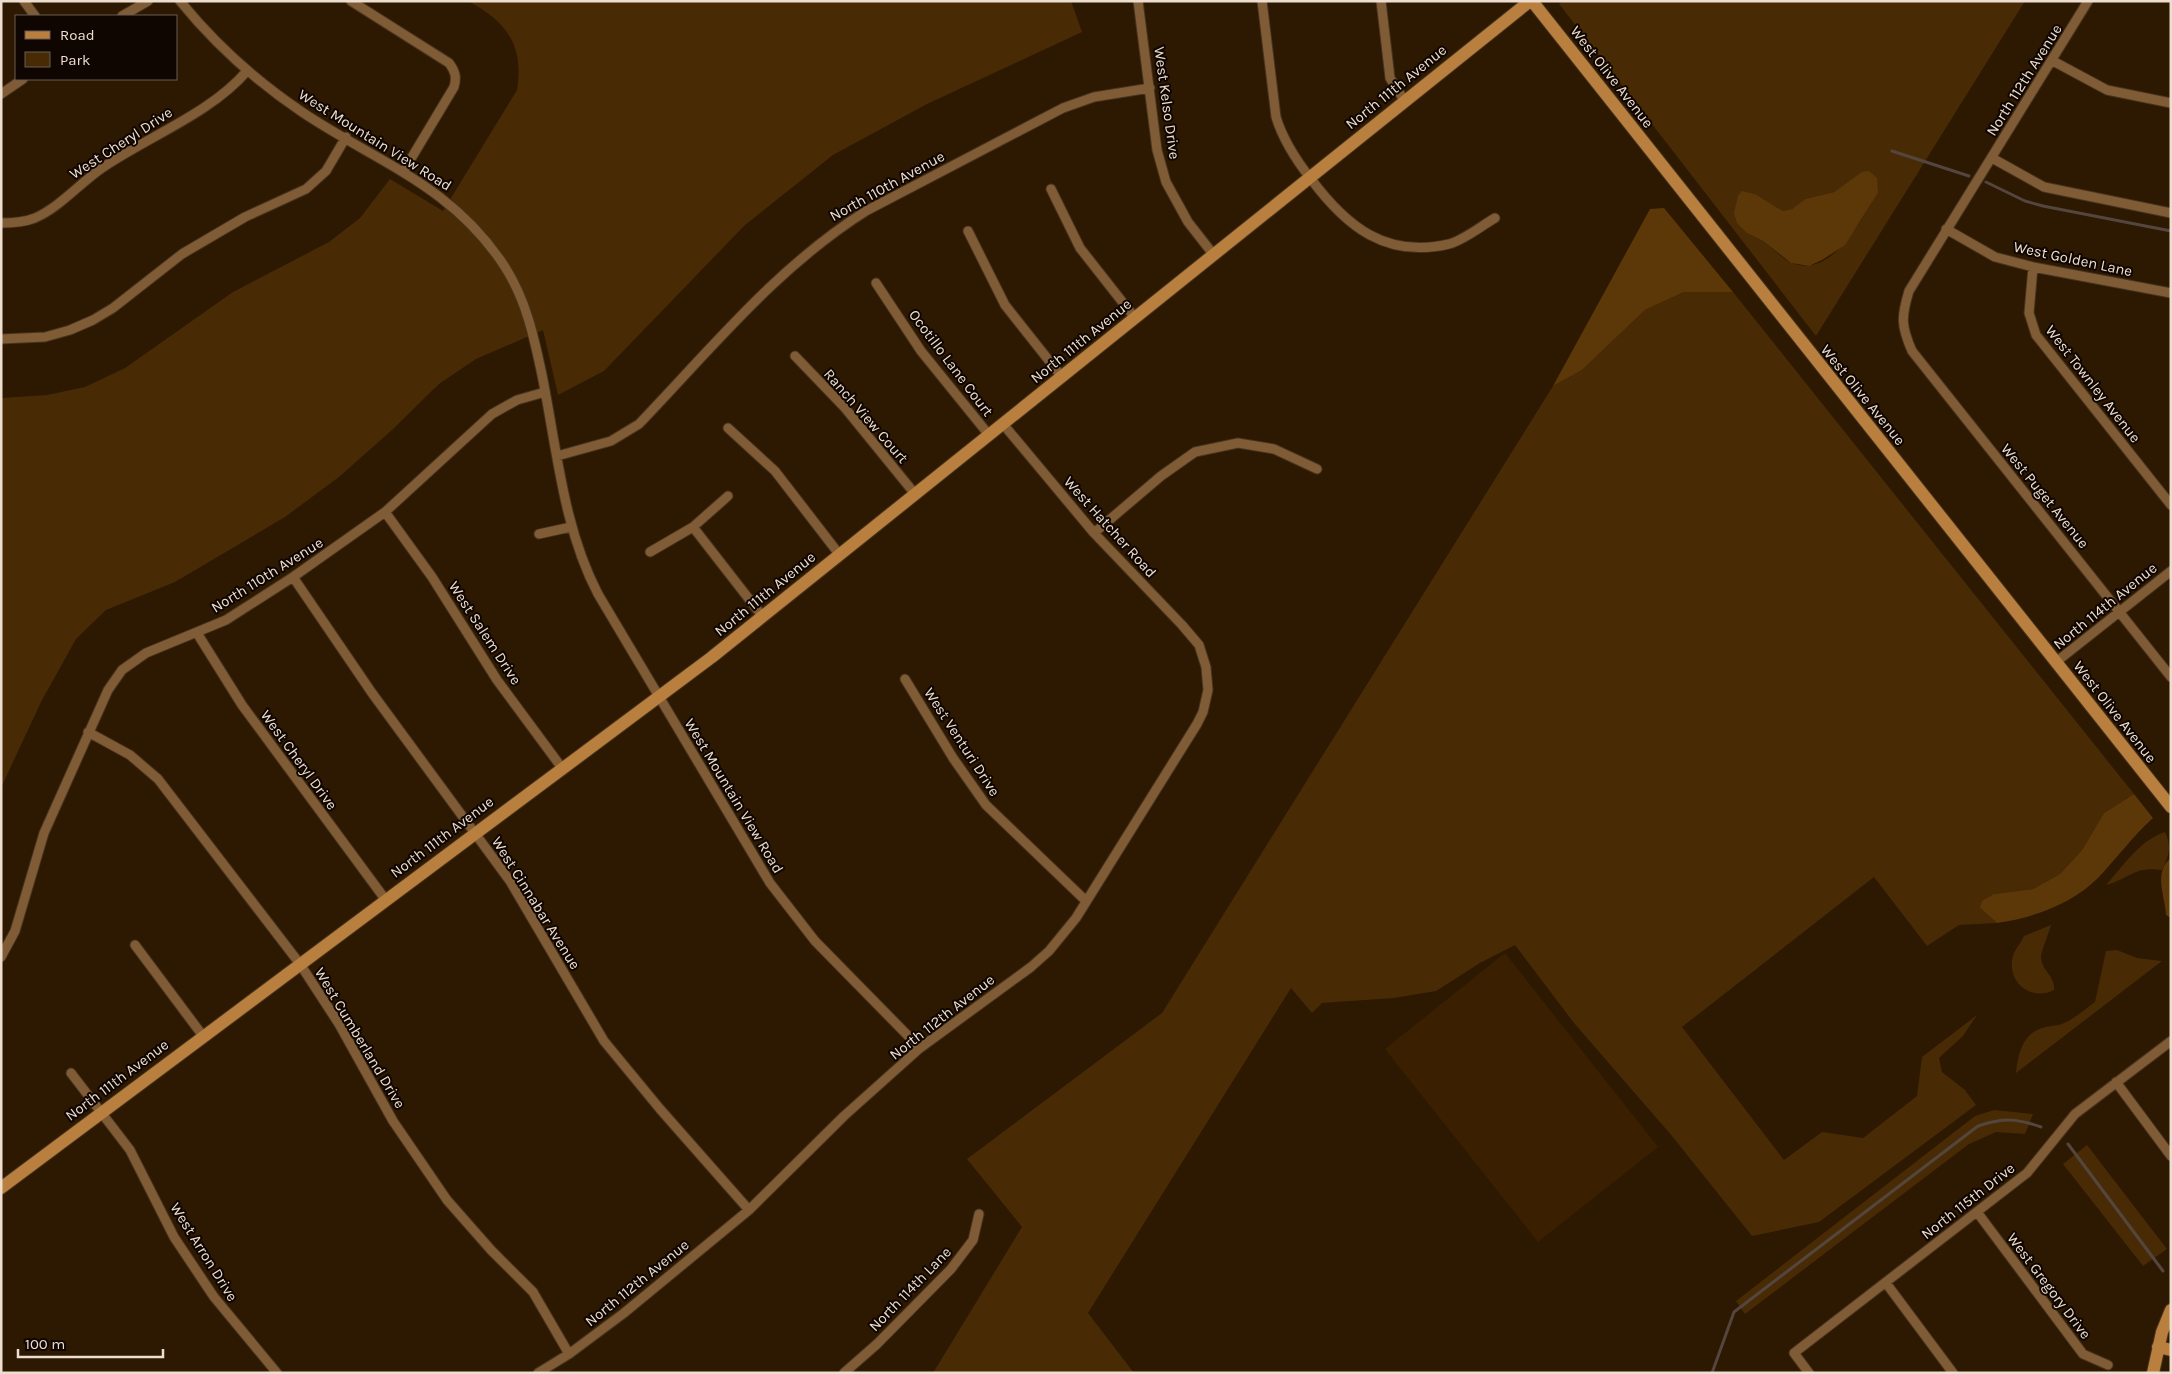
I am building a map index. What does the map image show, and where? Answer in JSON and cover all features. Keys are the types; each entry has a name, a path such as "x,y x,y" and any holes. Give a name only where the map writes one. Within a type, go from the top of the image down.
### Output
{"street":[{"path":"24,1 34,15"},
{"path":"124,15 148,1"},
{"name":"West Mountain View Road","path":"180,1 206,32 247,70 302,112 403,172 455,207 487,242 505,268 518,292 531,326 571,527 580,556 592,583 754,858 784,902 815,941 920,1048"},
{"path":"351,1 449,63 454,69 456,76 454,87 403,172"},
{"name":"West Kelso Drive","path":"1138,1 1157,150 1166,182 1188,222 1212,254"},
{"path":"1262,1 1276,117 1280,132 1309,177 1331,206 1351,224 1371,237 1394,244 1421,248 1451,244 1495,218"},
{"path":"1381,1 1390,78 1404,100"},
{"name":"North 111th Avenue","path":"2,1186 562,768 659,698 1062,377 1404,100 1531,1"},
{"name":"West Olive Avenue","path":"1531,1 2171,807"},
{"name":"North 112th Avenue","path":"1946,229 1992,158 2088,1"},
{"path":"2052,61 2107,90 2171,103"},
{"name":"West Cheryl Drive","path":"1,223 34,218 48,210 100,169 133,148 219,100 247,70"},
{"path":"1,94 22,80"},
{"name":"North 110th Avenue","path":"558,456 611,441 639,424 791,266 814,246 859,215 1063,108 1094,97 1150,88"},
{"path":"1,339 45,337 70,330 93,320 113,308 182,254 245,217 306,189 326,171 346,137"},
{"path":"1992,158 2044,188 2171,213"},
{"path":"1051,189 1080,248 1135,318"},
{"name":"West Golden Lane","path":"1946,229 1995,257 2033,267 2171,293"},
{"name":"West Puget Avenue","path":"1946,229 1909,291 1903,310 1903,330 1912,352 2171,677"},
{"path":"968,231 1005,305 1062,377"},
{"name":"West Townley Avenue","path":"2033,267 2029,313 2036,335 2171,505"},
{"name":"Ocotillo Lane Court","path":"876,283 921,351 989,435"},
{"name":"Ranch View Court","path":"795,356 845,408 915,494"},
{"name":"North 110th Avenue","path":"1,957 15,930 44,833 108,690 122,670 146,653 226,620 293,578 386,512 492,414 517,400 545,392"},
{"name":"West Hatcher Road","path":"1003,424 1094,533 1182,625 1199,646"},
{"path":"728,428 774,471 840,554"},
{"path":"1094,533 1161,476 1195,452 1238,443 1274,449 1317,469"},
{"path":"650,552 693,527 728,496"},
{"name":"West Salem Drive","path":"386,512 432,577 497,680 562,768"},
{"path":"539,534 571,527"},
{"path":"693,527 763,616"},
{"name":"North 114th Avenue","path":"2056,662 2171,571"},
{"name":"West Cinnabar Avenue","path":"293,578 372,693 510,881 604,1041 748,1210"},
{"name":"West Cheryl Drive","path":"197,633 242,705 386,899"},
{"name":"North 112th Avenue","path":"538,1373 569,1354 624,1313 748,1210 844,1116 920,1048 1031,967 1062,938 1203,712 1208,690 1206,667 1199,646"},
{"name":"West Venturi Drive","path":"905,678 952,758 986,805 1086,901"},
{"name":"West Cumberland Drive","path":"88,732 130,755 158,779 300,964 339,1024 393,1121 447,1200 491,1250 533,1292 569,1354"},
{"path":"135,946 203,1036"},
{"name":"North 115th Drive","path":"1809,1373 1794,1353 2027,1173 2075,1114 2171,1041"},
{"name":"West Arron Drive","path":"71,1073 103,1112 130,1150 174,1237 214,1297 277,1373"},
{"path":"2116,1082 2171,1156"},
{"name":"West Gregory Drive","path":"1977,1212 2083,1354 2108,1365"},
{"name":"North 114th Lane","path":"844,1373 876,1344 951,1269 974,1240 979,1214"},
{"path":"1886,1283 1953,1373"},
{"path":"2153,1373 2158,1347 2171,1310"},
{"path":"2158,1347 2171,1350"}],"shaded area":[{"path":"1869,171 1877,178 1878,193 1845,245 1809,266 1791,263 1763,241 1747,233 1737,223 1734,213 1738,196 1742,191 1757,195 1783,211 1792,209 1805,199 1834,192 1862,172"},
{"path":"1664,208 1733,292 1684,292 1645,310 1582,370 1553,386 1650,209"},
{"path":"2134,794 2153,818 2088,887 2051,908 2011,921 1997,923 1980,908 1982,901 1994,894 2033,889 2060,874 2082,850 2104,813"},
{"path":"2171,858 2171,918 2166,915 2161,877 2162,870"},
{"path":"1505,953 1658,1147 1538,1242 1385,1049"}],"green space":[{"path":"468,1 1071,1 1082,32 927,104 833,155 745,225 604,371 558,395 543,330 476,359 439,384 392,430 339,477 285,517 175,582 106,610 76,639 41,702 1,788 1,398 47,395 85,387 125,368 233,292 329,242 360,218 390,179 443,211 517,90 519,74 518,60 510,36 493,17"},
{"path":"1563,1 2025,1 1816,336 1559,4","holes":["1847,183 1878,193 1844,244 1832,255 1820,262 1806,266 1792,263 1764,242 1747,233 1757,195 1783,211 1792,209 1805,199 1834,192"]},
{"path":"1684,292 1733,292 2134,794 2104,813 2082,850 2060,874 2033,889 1994,894 1980,908 1997,923 1959,925 1927,946 1874,877 1682,1027 1784,1160 1822,1132 1863,1138 1917,1096 1922,1057 1977,1015 1963,1036 1939,1058 1942,1072 1965,1090 1976,1105 1819,1222 1752,1236 1672,1136 1574,1023 1515,945 1480,963 1436,991 1394,998 1322,1003 1312,1013 1291,988 1088,1313 1134,1373 933,1373 1022,1227 967,1159 1162,1013 1553,386 1582,370 1645,310"},
{"path":"2165,832 2169,851 2162,870 2139,871 2106,885 2140,847"},
{"path":"2051,925 2041,957 2043,966 2053,981 2054,990 2046,993 2031,992 2024,989 2014,977 2012,970 2013,957 2024,936"},
{"path":"2117,950 2137,958 2162,961 2016,1073 2022,1046 2030,1035 2042,1028 2066,1022 2095,1002 2106,951"},
{"path":"1994,1110 2033,1114 2025,1134 1996,1132 1969,1144 1745,1314 1736,1301 1975,1116"},
{"path":"2087,1145 2167,1249 2143,1266 2063,1164"}],"waterway":[{"path":"1892,151 1969,176"},
{"path":"1986,182 2025,201 2043,206 2171,231"},
{"path":"1712,1373 1734,1312 1978,1126 2010,1120 2041,1127"},
{"path":"2068,1144 2163,1271"}]}
